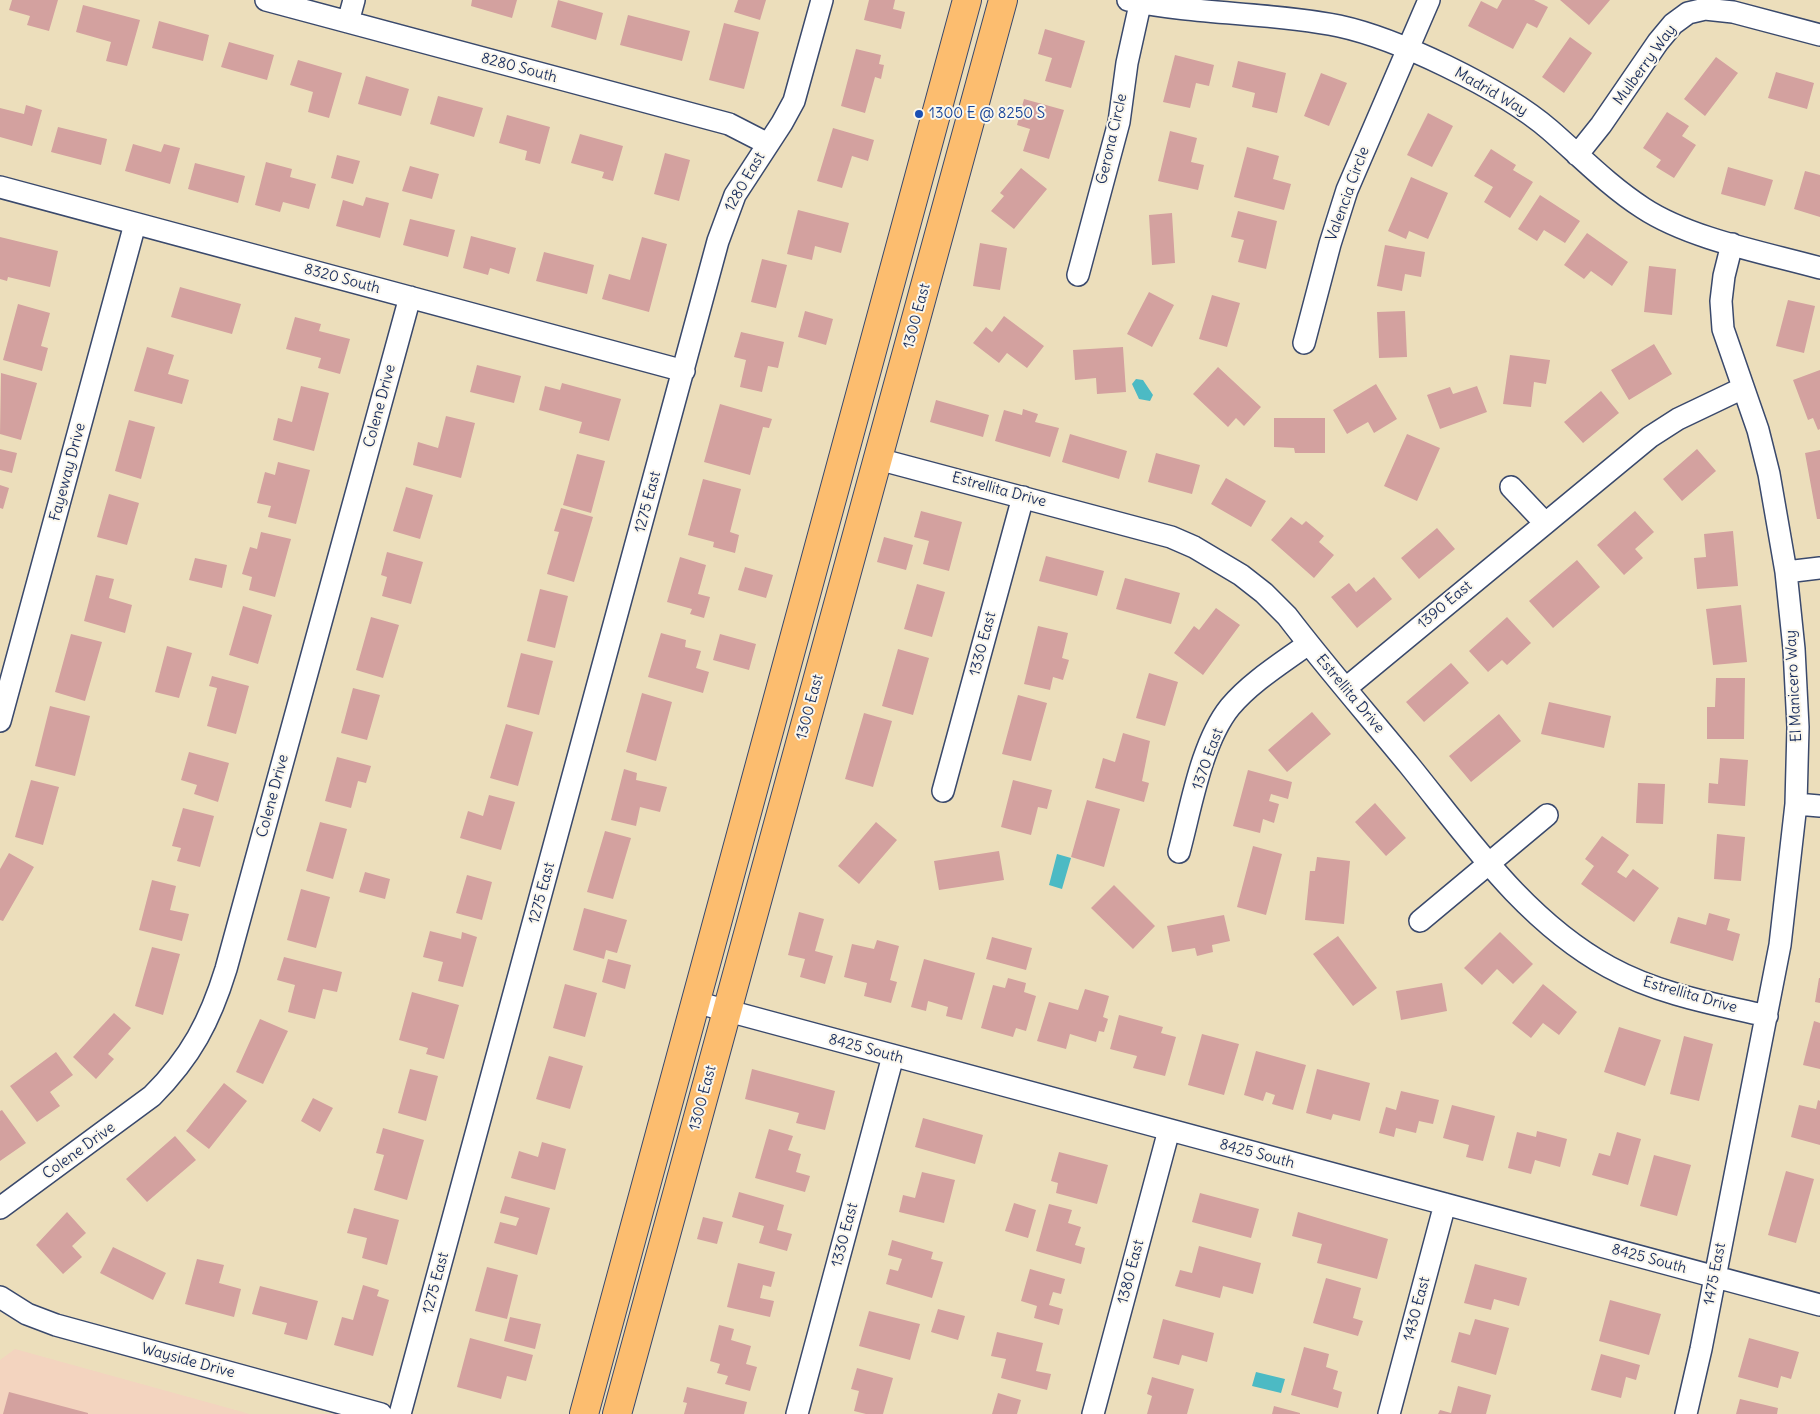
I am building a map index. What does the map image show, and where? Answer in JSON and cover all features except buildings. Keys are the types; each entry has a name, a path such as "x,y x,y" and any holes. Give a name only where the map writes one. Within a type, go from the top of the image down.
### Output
{"main road":[{"path":"584,1414 967,0"},
{"name":"1300 East","path":"616,1414 1004,0"}],"street":[{"name":"8280 South","path":"266,0 729,124 768,144"},
{"path":"348,22 354,0"},
{"name":"1280 East","path":"684,371 725,217 750,170 794,101 822,0"},
{"name":"Valencia Circle","path":"1304,343 1330,244 1347,190 1429,0"},
{"name":"Madrid Way","path":"1137,1 1341,26 1409,50 1445,66 1517,105 1549,129 1610,186 1646,210 1687,229 1732,244 1820,268"},
{"name":"Gerona Circle","path":"1078,275 1119,122 1137,1"},
{"name":"Mulberry Way","path":"1578,155 1602,125 1658,42 1673,24 1688,13 1705,9 1733,12 1820,35"},
{"name":"8320 South","path":"0,188 684,371"},
{"name":"Fayeway Drive","path":"0,721 135,224"},
{"name":"El Manicero Way","path":"1732,244 1721,301 1723,329 1758,430 1769,474 1786,572 1794,649 1797,717 1796,804 1781,936 1743,1134"},
{"name":"Colene Drive","path":"0,1208 152,1096 173,1075 207,1023 226,969 410,297"},
{"name":"1275 East","path":"400,1414 684,371"},
{"name":"1390 East","path":"1346,688 1650,437 1678,419 1743,388"},
{"name":"Estrellita Drive","path":"878,459 1146,530 1194,547 1241,574 1287,616 1308,644 1490,863 1538,916 1572,945 1610,968 1651,986 1694,999 1767,1016"},
{"path":"1511,487 1545,523"},
{"name":"1330 East","path":"943,790 1023,497"},
{"path":"1786,572 1820,568"},
{"name":"1370 East","path":"1179,852 1203,762 1215,733 1230,707 1308,644"},
{"path":"1796,804 1820,806"},
{"path":"1420,921 1547,815"},
{"name":"8425 South","path":"695,1002 1820,1305"},
{"name":"1330 East","path":"797,1414 893,1056"},
{"name":"1380 East","path":"1093,1414 1169,1130"},
{"name":"1475 East","path":"1686,1414 1743,1134"},
{"name":"1430 East","path":"1389,1414 1446,1204"},
{"name":"Wayside Drive","path":"0,1297 27,1314 56,1325 381,1414"}],"shaded area":[{"path":"15,1349 250,1414 0,1414 0,1360"}],"water":[{"path":"1136,379 1143,380 1153,395 1150,401 1139,399 1132,384"},
{"path":"1057,854 1071,858 1062,889 1049,885"},
{"path":"1256,1372 1285,1379 1281,1393 1252,1386"}],"place":[{"name":"1300 E @ 8250 S","path":"919,114"}]}
